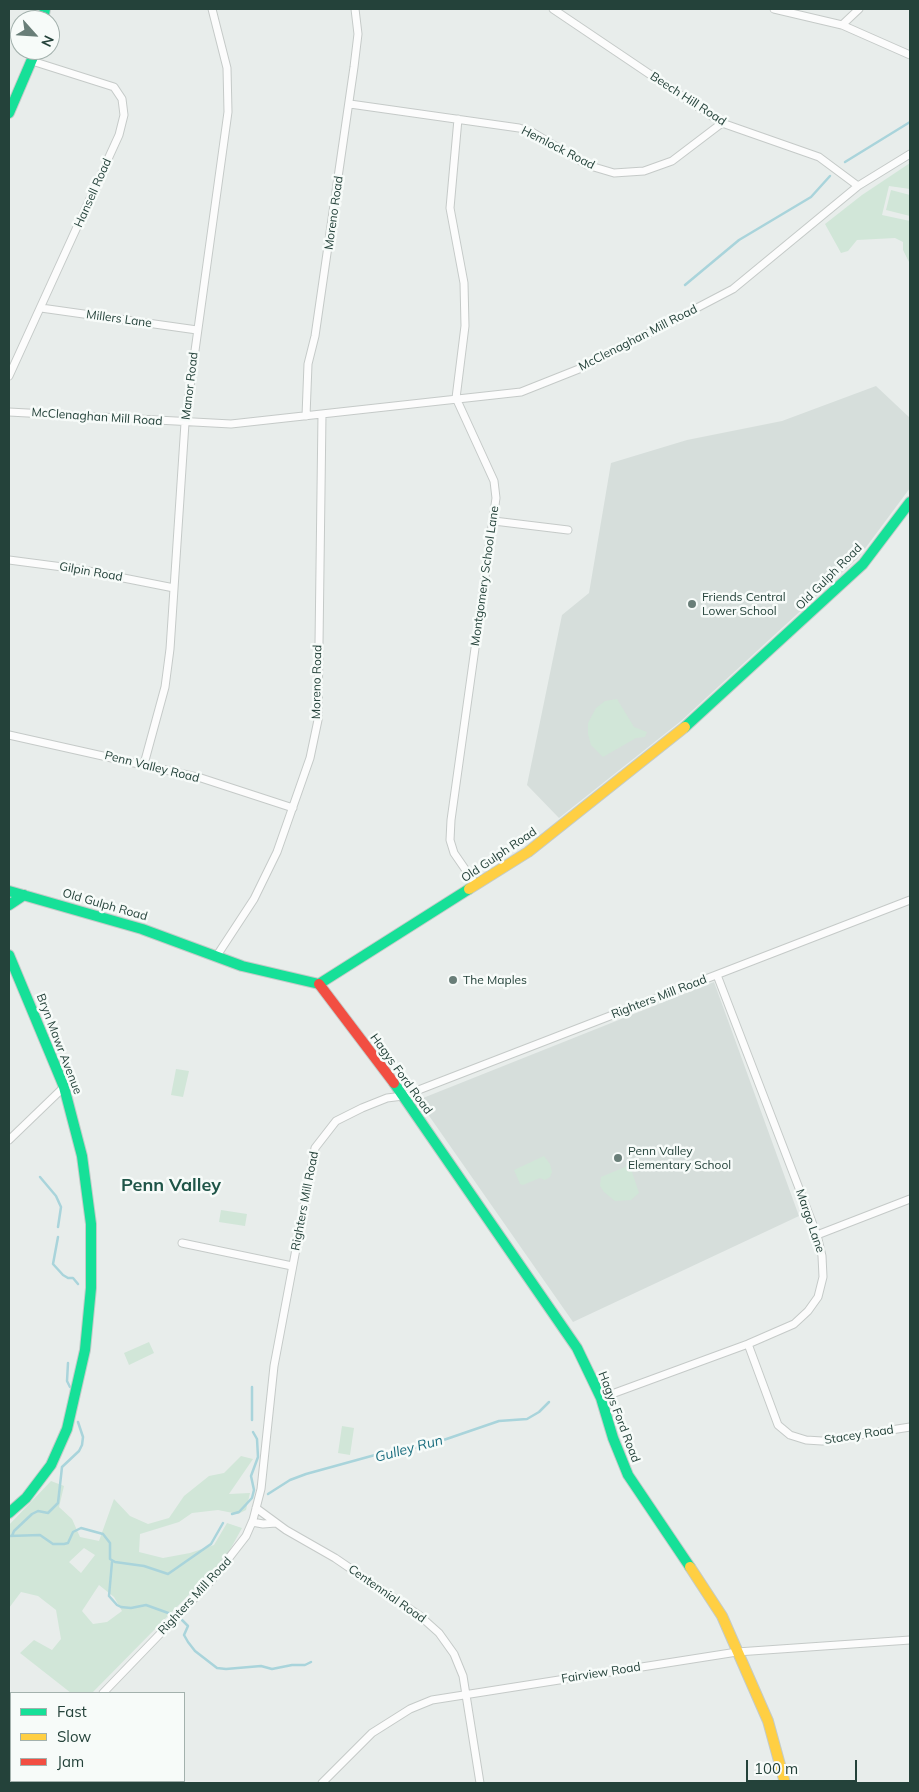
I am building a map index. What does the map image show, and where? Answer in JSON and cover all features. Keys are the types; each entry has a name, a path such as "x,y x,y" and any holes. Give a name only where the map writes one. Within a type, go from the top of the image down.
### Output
{"street":[{"name":"Manor Road","path":"144,764 165,686 170,649 185,423 228,112 227,68 212,9"},
{"name":"Moreno Road","path":"306,416 308,364 315,336 350,104 358,34 355,9"},
{"name":"Beech Hill Road","path":"553,9 722,123 819,157 858,186"},
{"path":"774,9 842,26 910,55"},
{"path":"842,26 859,9"},
{"path":"9,113 32,61"},
{"name":"Hansell Road","path":"9,376 119,136 124,115 122,99 114,87 32,61"},
{"name":"Hemlock Road","path":"350,104 525,130 586,165 614,173 644,171 672,161 722,123"},
{"path":"456,398 465,326 464,283 450,208 458,119"},
{"name":"McClenaghan Mill Road","path":"9,412 231,424 521,392 584,367 725,293 858,186 910,154"},
{"name":"Millers Lane","path":"41,308 197,330"},
{"name":"Montgomery School Lane","path":"456,398 494,481 494,521 451,820 450,840 454,853 476,885"},
{"name":"Moreno Road","path":"216,957 244,916 267,876 310,758 318,720 322,414"},
{"name":"Old Gulph Road","path":"9,891 142,929 216,957 319,984 528,852 662,747 863,564 910,502"},
{"path":"494,521 568,530"},
{"name":"Gilpin Road","path":"9,560 78,569 174,588"},
{"name":"Penn Valley Road","path":"9,735 201,778 293,808"},
{"path":"9,905 24,895"},
{"name":"Righters Mill Road","path":"104,1692 211,1581 246,1536 252,1522 261,1489 274,1366 292,1266 317,1146 336,1121 345,1115 387,1098 403,1096 910,900"},
{"name":"Bryn Mawr Avenue","path":"9,955 64,1087 82,1156 91,1224 91,1288 85,1350 67,1430 54,1459 26,1498 9,1512"},
{"name":"Margo Lane","path":"601,1398 748,1344 794,1324 808,1311 818,1297 824,1277 817,1235 717,975"},
{"name":"Hagys Ford Road","path":"319,984 403,1096 577,1348 601,1398 612,1438 628,1475 722,1616 773,1734 785,1783"},
{"path":"9,1140 64,1087"},
{"path":"817,1235 910,1199"},
{"path":"182,1243 292,1266"},
{"name":"Stacey Road","path":"748,1344 778,1424 790,1435 806,1440 822,1441 910,1427"},
{"name":"Centennial Road","path":"256,1508 276,1523 335,1558 429,1624 454,1654 466,1693 480,1783"},
{"name":"Centennial Road","path":"252,1522 263,1524 276,1523"},
{"name":"Fairview Road","path":"322,1783 353,1750 390,1720 432,1700 466,1693 737,1652 910,1640"}],"shaded area":[{"name":"Friends Central Lower School","path":"876,386 910,418 910,488 858,558 681,721 559,818 527,785 562,615 589,593 611,463 687,440 782,421"},
{"name":"Penn Valley Elementary School","path":"714,982 799,1216 573,1322 418,1100"}],"green space":[{"path":"910,163 910,189 889,186 882,215 910,221 910,264 903,250 903,242 895,238 857,240 848,251 841,253 825,224 862,195"},
{"path":"891,190 910,195 910,216 886,210"},
{"path":"617,699 634,727 647,732 645,737 636,738 603,757 591,745 588,723 596,708 605,701"},
{"path":"176,1069 189,1071 183,1097 171,1095"},
{"path":"544,1156 550,1164 552,1172 550,1177 545,1180 540,1178 523,1185 520,1184 514,1170"},
{"path":"628,1161 633,1164 631,1169 639,1193 631,1200 615,1201 600,1186 601,1177 625,1167"},
{"path":"221,1210 247,1214 245,1226 219,1222"},
{"path":"149,1342 154,1353 129,1365 124,1353"},
{"path":"342,1426 354,1428 350,1455 338,1453"},
{"path":"241,1456 253,1459 229,1494 250,1493 246,1510 238,1514 218,1510 192,1513 179,1522 140,1534 139,1552 163,1558 190,1553 214,1545 227,1523 242,1528 226,1557 93,1692 70,1692 20,1653 34,1640 52,1650 61,1639 56,1610 38,1596 21,1592 9,1608 9,1525 51,1481 64,1486 59,1507 72,1519 80,1537 99,1541 114,1499 130,1516 148,1524 169,1518 184,1496 209,1476 224,1473","holes":["84,1548 95,1555 81,1573 69,1562","99,1585 114,1597 122,1611 107,1622 93,1624 82,1611"]}],"waterway":[{"path":"845,162 910,122"},
{"path":"685,285 739,240 811,197 830,176"},
{"path":"40,1177 56,1196 61,1207 58,1227"},
{"path":"58,1237 53,1264 63,1275 73,1278 78,1284"},
{"path":"68,1363 67,1381 70,1387"},
{"path":"252,1387 252,1420"},
{"name":"Gulley Run","path":"268,1494 290,1480 306,1474 375,1455 429,1445 499,1421 527,1419 539,1412 549,1402"},
{"path":"12,1536 14,1531 32,1514 38,1511 48,1513 58,1503 62,1467 79,1451 82,1445 83,1437 78,1422"},
{"path":"232,1514 239,1512 252,1498 254,1490 251,1476 258,1457 257,1439 253,1432"},
{"name":"Gulley Run","path":"9,1536 40,1535 53,1544 64,1544 68,1543 73,1532 81,1528 103,1534 110,1543 110,1559 115,1562 144,1566 168,1574 211,1544 223,1523"},
{"path":"112,1562 109,1596 117,1605 131,1608 146,1605 171,1614"},
{"path":"182,1620 188,1626 184,1635 188,1642 195,1651 217,1668 261,1666 272,1669 292,1665 305,1665 311,1662"}],"traffic: fast":[{"path":"9,113 32,60"},
{"path":"685,727 863,564 910,502"},
{"path":"9,891 142,929 242,966 319,984 469,889"},
{"path":"9,905 24,895"},
{"path":"9,955 64,1087 82,1156 91,1224 91,1288 85,1350 67,1429 51,1465 26,1498 9,1513"},
{"path":"394,1083 577,1348 601,1398 613,1438 628,1475 690,1567"}],"traffic: slow":[{"path":"469,889 528,852 685,727"},
{"path":"690,1567 722,1616 768,1721 785,1783"}],"traffic: jam":[{"path":"319,984 394,1083"}],"place":[{"name":"Friends Central Lower School","path":"692,604"},
{"name":"The Maples","path":"453,980"},
{"name":"Penn Valley Elementary School","path":"618,1158"}],"district":[{"name":"Penn Valley","path":"171,1186"}]}
